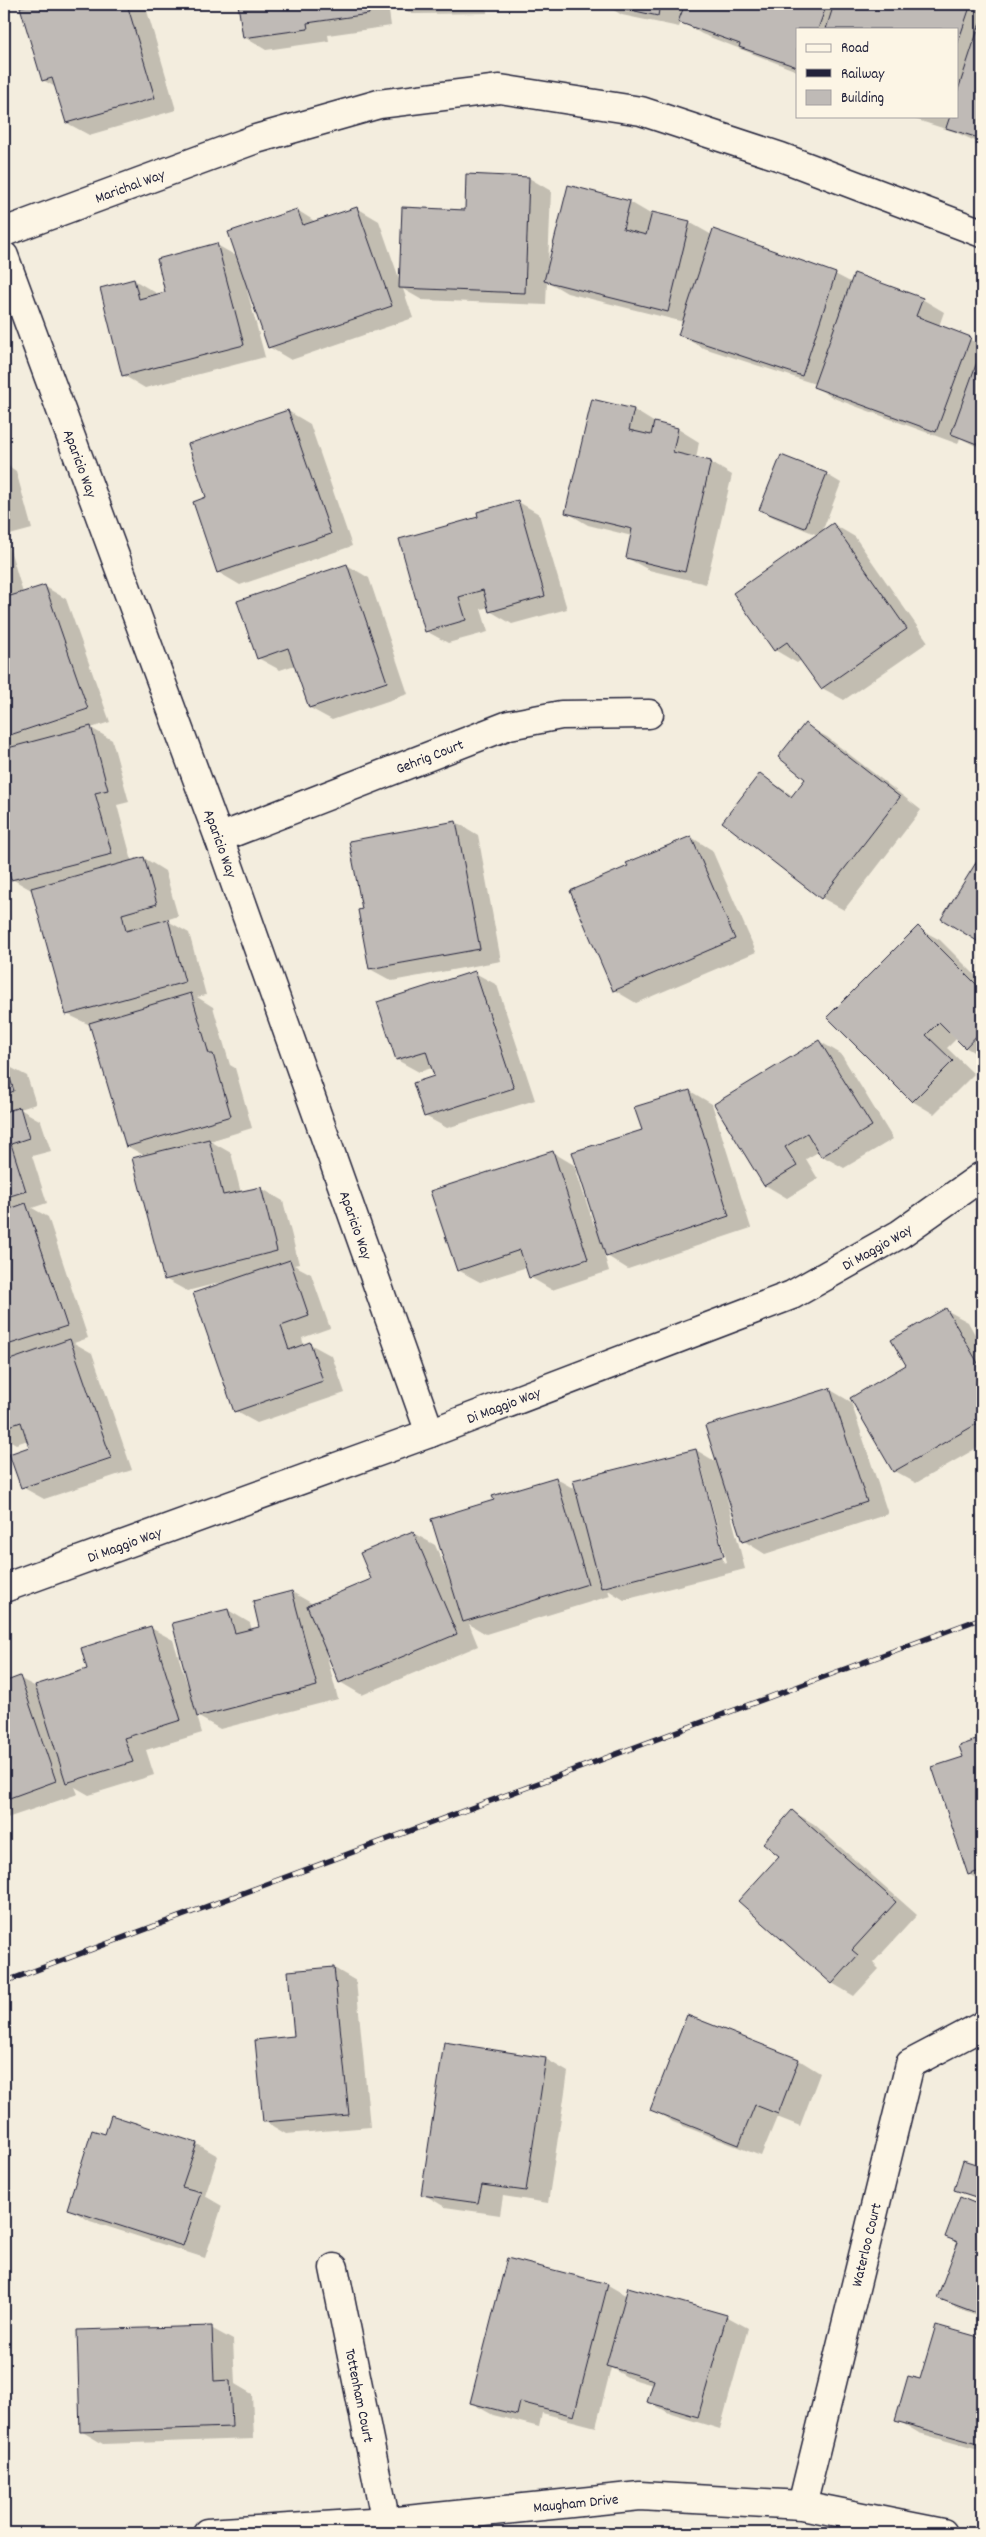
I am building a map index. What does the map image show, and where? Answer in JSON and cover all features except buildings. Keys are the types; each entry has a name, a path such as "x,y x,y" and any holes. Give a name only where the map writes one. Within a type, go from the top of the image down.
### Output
{"street":[{"name":"Marichal Way","path":"4,232 256,139 379,104 500,89 641,111 781,157 982,233"},
{"name":"Aparicio Way","path":"4,256 219,838 430,1433"},
{"name":"Gehrig Court","path":"219,838 509,725 561,715 649,714"},
{"name":"Di Maggio Way","path":"4,1588 430,1433 792,1295 900,1234 982,1176"},
{"name":"Waterloo Court","path":"802,2504 910,2064 982,2026"},
{"name":"Tottenham Court","path":"334,2268 388,2528"},
{"name":"Maugham Drive","path":"207,2533 388,2528 640,2496 802,2504 943,2533"}],"railway":[{"path":"4,1982 982,1618"}]}
